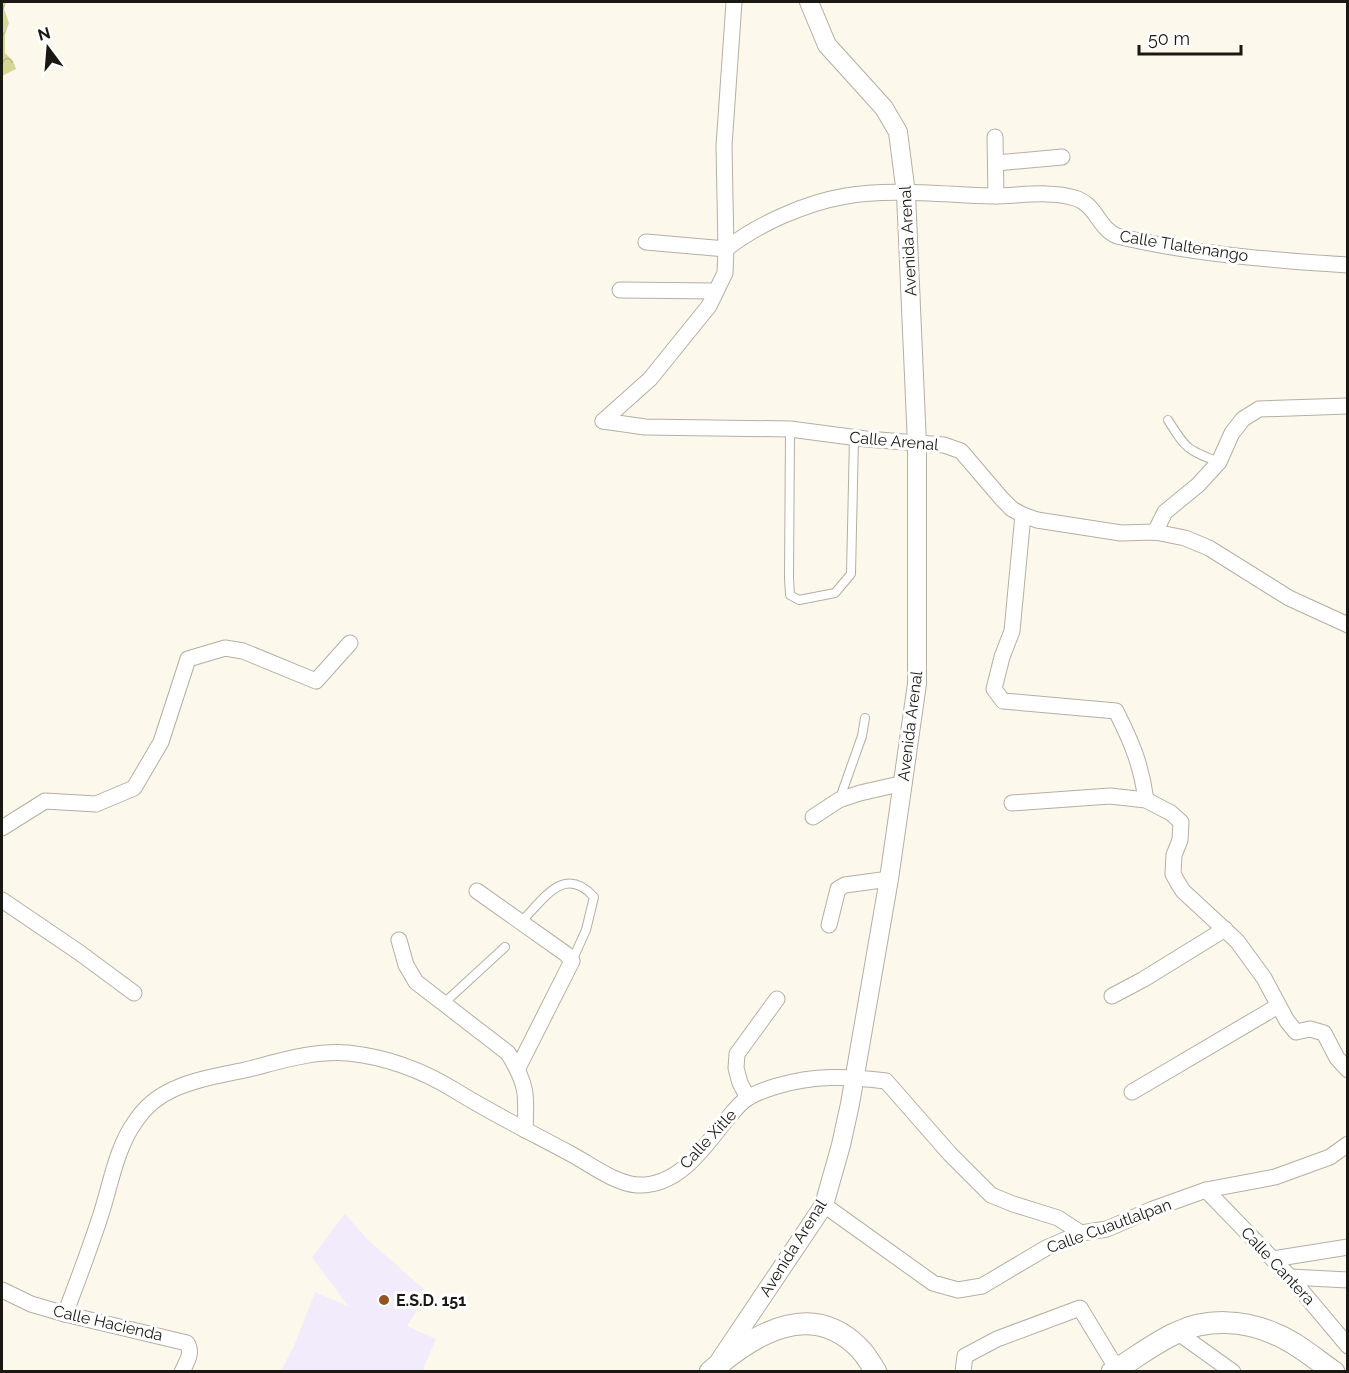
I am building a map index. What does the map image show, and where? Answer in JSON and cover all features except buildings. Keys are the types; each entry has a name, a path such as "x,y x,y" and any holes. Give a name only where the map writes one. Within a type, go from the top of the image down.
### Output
{"main road":[{"path":"1114,1370 1177,1332 1198,1324 1221,1322 1256,1327 1277,1334 1334,1371"},
{"path":"712,1370 751,1340 777,1328 798,1323 821,1324 844,1334 861,1350 876,1371"}],"street":[{"path":"620,290 716,291 725,273 724,146 734,2"},
{"name":"Avenida Arenal","path":"712,1370 824,1205 841,1145 854,1077 889,879 917,684 917,444 906,194 898,132 884,108 827,45 809,2"},
{"path":"995,136 996,196"},
{"path":"996,163 1062,157"},
{"name":"Calle Tlaltenango","path":"726,249 745,234 811,205 847,196 1058,194 1087,202 1108,232 1134,240 1242,256 1347,266"},
{"path":"646,242 726,249"},
{"name":"Calle Arenal","path":"716,291 709,306 650,379 603,421 645,427 790,429 854,438 944,445 961,451 1002,500 1023,515 1037,520 1121,533 1155,532 1185,538 1209,548 1289,598 1347,624"},
{"path":"1155,532 1165,512 1198,485 1219,462 1232,433 1243,419 1259,409 1347,406"},
{"path":"1023,515 1012,632 1002,657 994,689 1003,701 1116,711 1135,749 1146,800"},
{"path":"2,828 45,801 96,804 134,788 161,742 188,659 225,648 234,649 316,681 350,643"},
{"path":"813,817 839,800 904,783"},
{"path":"1012,803 1110,796 1146,800 1171,813 1181,822 1180,840 1174,855 1173,874 1183,891 1237,941 1264,978 1278,1006 1296,1032 1310,1029 1324,1033 1337,1058 1347,1070"},
{"path":"829,925 838,889 844,885 889,879"},
{"path":"477,891 566,954 572,961 518,1068"},
{"path":"2,900 134,993"},
{"path":"1112,996 1225,929"},
{"path":"399,940 406,965 416,982 508,1053 518,1068 527,1093 525,1130"},
{"path":"748,1098 740,1083 736,1068 737,1054 777,999"},
{"path":"1132,1092 1278,1006"},
{"name":"Calle Xitle","path":"65,1314 93,1240 124,1141 144,1110 157,1098 173,1089 199,1080 307,1055 326,1053 387,1059 407,1066 452,1089 489,1112 633,1185 647,1185 665,1180 685,1168 748,1098 762,1090 794,1081 825,1077 854,1077 886,1081 950,1154 991,1194 1013,1204 1058,1218 1081,1233"},
{"name":"Calle Cuautlalpan","path":"824,1205 933,1283 958,1290 982,1286 1046,1248 1081,1233 1107,1229 1206,1190 1275,1177 1330,1157 1347,1144"},
{"name":"Calle Cantera","path":"1206,1190 1290,1277 1347,1346"},
{"path":"1273,1259 1347,1247"},
{"path":"1290,1277 1347,1280"},
{"name":"Calle Hacienda","path":"2,1290 31,1304 65,1314 187,1342 190,1349 189,1356 182,1371"},
{"path":"963,1371 965,1356 997,1339 1080,1308 1114,1370"},
{"path":"1177,1332 1233,1371"}],"lane":[{"path":"1168,420 1192,452 1219,462"},
{"path":"790,429 789,578 790,595 799,600 835,593 851,574 854,438"},
{"path":"839,800 862,736 865,718"},
{"path":"521,922 559,884 571,883 585,888 594,897 586,930 572,961"},
{"path":"443,1004 505,947"}],"shaded area":[{"name":"E.S.D. 151","path":"345,1214 368,1240 428,1293 407,1326 436,1339 423,1369 428,1371 281,1371 294,1346 315,1292 349,1307 312,1257"}],"green space":[{"path":"2,2 6,2 4,9 9,23 5,34 5,53 13,61 16,69 2,76"}],"place":[{"name":"E.S.D. 151","path":"384,1300"}]}
